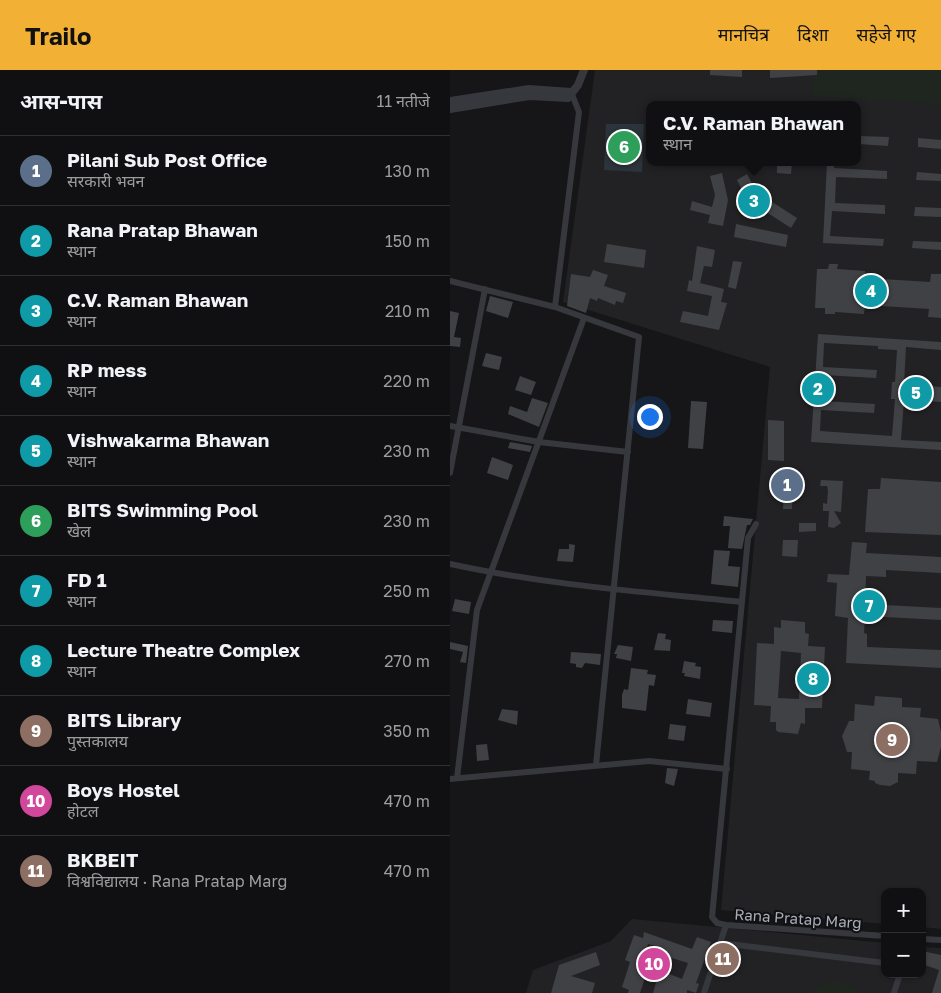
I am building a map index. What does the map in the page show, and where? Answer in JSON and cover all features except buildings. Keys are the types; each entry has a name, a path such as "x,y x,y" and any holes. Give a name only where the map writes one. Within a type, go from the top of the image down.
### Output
{"street":[{"path":"450,109 529,96 568,98 578,85 584,70"},
{"path":"450,101 529,89 571,92"},
{"path":"555,307 579,112 571,92"},
{"path":"450,281 555,307 640,337 596,765"},
{"path":"450,473 485,289"},
{"path":"584,318 477,610 454,779 649,760 728,769 748,538 756,524"},
{"path":"450,426 539,442 628,452"},
{"path":"450,564 490,573 613,589 742,602"},
{"name":"Rana Pratap Marg","path":"728,769 712,903 712,917 717,923 881,936"},
{"path":"704,993 726,925"},
{"path":"926,939 941,940"},
{"path":"720,944 881,963"},
{"path":"894,993 899,978"}],"shaded area":[{"path":"595,70 941,70 941,929 926,927 926,888 881,888 881,924 721,910 770,367 563,302"},
{"path":"813,70 941,70 941,104 812,96"},
{"path":"606,124 644,124 642,172 604,170"},
{"path":"632,919 881,943 881,978 926,978 926,947 941,948 941,993 526,993 533,970 611,941"},
{"path":"831,980 848,984 860,993 811,993 815,987"}],"place":[{"name":"BITS Swimming Pool","path":"624,147"},
{"name":"C.V. Raman Bhawan","path":"754,201"},
{"name":"RP mess","path":"871,291"},
{"name":"Rana Pratap Bhawan","path":"818,389"},
{"name":"Vishwakarma Bhawan","path":"916,393"},
{"name":"Pilani Sub Post Office","path":"787,485"},
{"name":"FD 1","path":"869,606"},
{"name":"Lecture Theatre Complex","path":"813,679"},
{"name":"BITS Library","path":"892,740"},
{"name":"BKBEIT","path":"723,959"},
{"name":"Boys Hostel","path":"654,964"}]}
